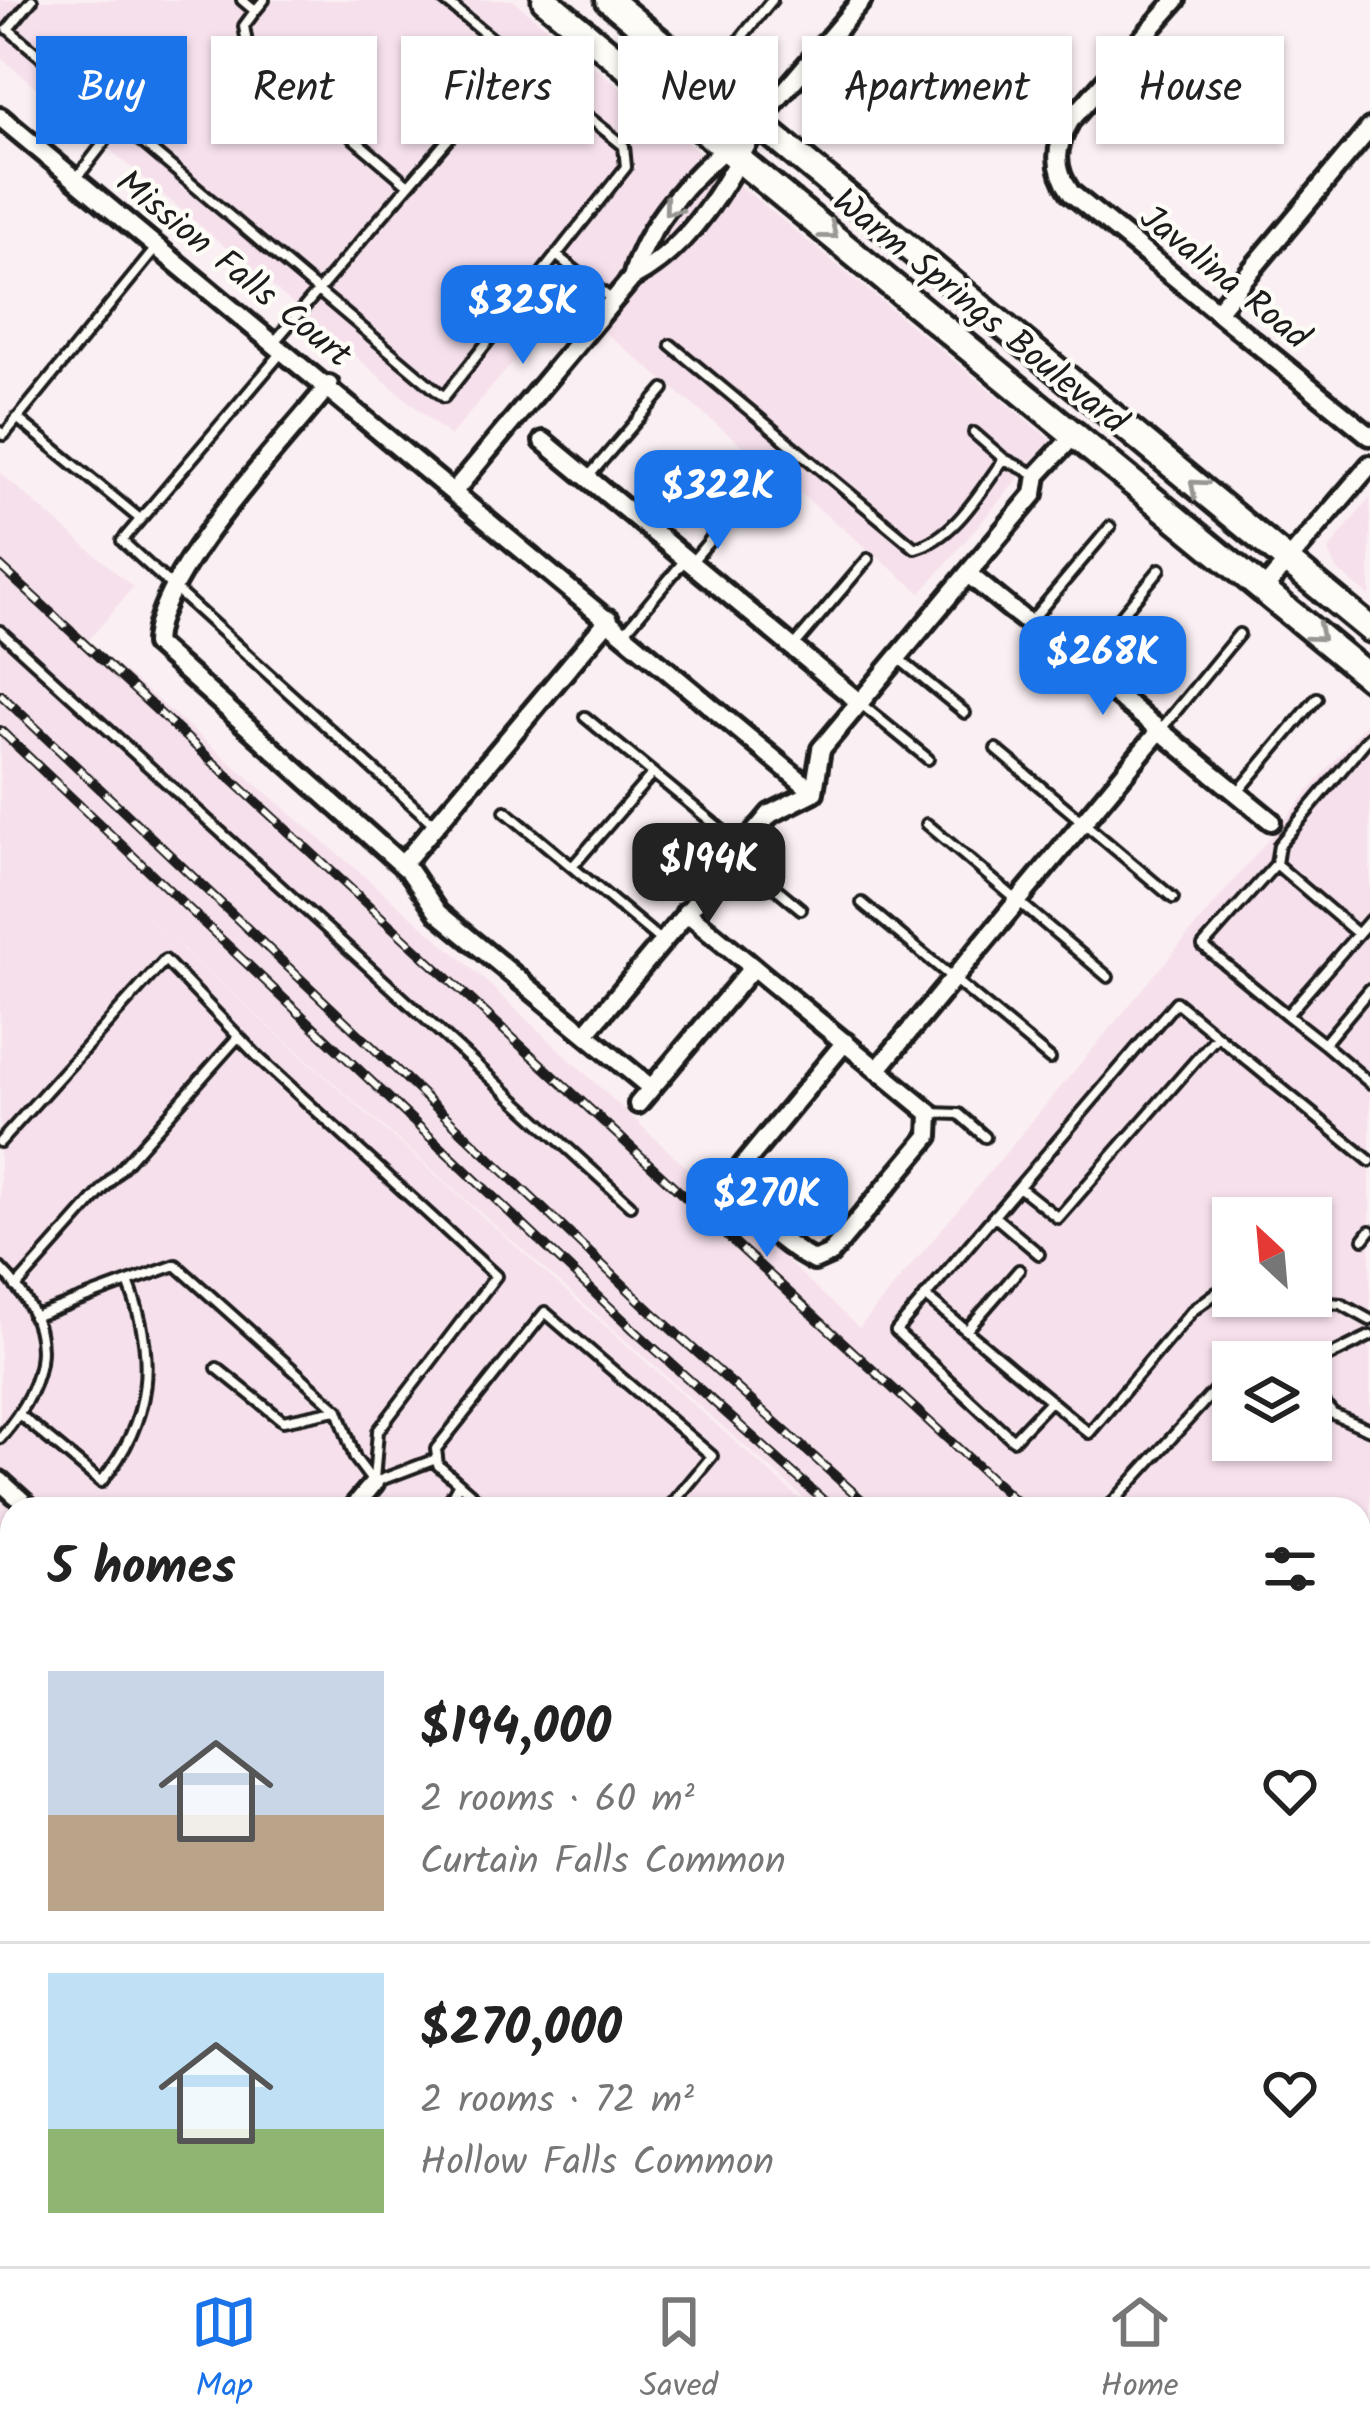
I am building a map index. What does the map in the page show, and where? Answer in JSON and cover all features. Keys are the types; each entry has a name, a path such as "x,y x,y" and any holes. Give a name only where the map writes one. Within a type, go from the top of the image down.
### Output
{"main road":[{"name":"Warm Springs Boulevard","path":"545,0 1077,432 1370,678"},
{"name":"Warm Springs Boulevard","path":"609,0 652,36"},
{"name":"Warm Springs Boulevard","path":"778,141 1370,629"}],"street":[{"path":"778,100 862,0"},
{"name":"Javalina Road","path":"1176,0 1070,121 1056,158 1071,193 1370,436"},
{"name":"Mission Falls Court","path":"0,117 814,792"},
{"path":"1217,311 1370,128"},
{"path":"632,278 640,246 741,144"},
{"path":"455,490 632,278 659,264 729,179 733,153"},
{"path":"329,386 186,563 155,630 155,644 402,865 438,913 651,1088"},
{"path":"586,1034 770,814 814,792 821,748 1034,494 1037,475 1077,432"},
{"path":"543,441 860,703"},
{"path":"1264,590 1370,465"},
{"path":"968,574 1271,821"},
{"path":"402,865 609,619"},
{"path":"878,1069 1160,730"},
{"path":"686,912 753,968 845,1042 878,1069 930,1113 928,1136 830,1255 814,1261 798,1253 752,1210 736,1190 735,1175 845,1042"},
{"path":"638,1104 753,968"},
{"path":"362,1497 374,1483"}],"lane":[{"path":"32,0 8,29 36,53"},
{"path":"242,0 255,11"},
{"path":"264,0 244,26 248,49 406,184"},
{"path":"444,0 489,36"},
{"path":"743,36 772,0"},
{"path":"143,144 444,397 626,167 624,146 594,122"},
{"path":"0,139 20,134"},
{"path":"76,180 104,144"},
{"path":"437,827 122,541 442,144"},
{"path":"0,432 4,435 158,246"},
{"path":"556,255 613,300"},
{"path":"671,344 915,548 952,525 1004,459"},
{"path":"588,477 664,389"},
{"path":"17,418 140,519"},
{"path":"974,433 1004,459 1037,475"},
{"path":"625,632 766,473"},
{"path":"1029,623 1110,527"},
{"path":"793,647 868,559"},
{"path":"1080,665 1160,569"},
{"path":"0,631 630,1205"},
{"path":"1160,730 1239,634"},
{"path":"898,658 965,713"},
{"path":"1237,794 1317,698"},
{"path":"860,703 928,759"},
{"path":"585,717 801,909"},
{"path":"1370,736 1279,845 1276,864 1204,946 1370,1083"},
{"path":"996,749 1173,898"},
{"path":"572,867 653,773"},
{"path":"506,811 662,941"},
{"path":"927,824 1108,977"},
{"path":"1276,864 1358,934"},
{"path":"862,902 1049,1059"},
{"path":"1287,1016 1370,920"},
{"path":"0,1142 165,960 238,1036 496,1276 378,1431 374,1483"},
{"path":"1324,1044 1370,989"},
{"path":"1050,1401 1013,1440 896,1330 1176,1002 1370,1162"},
{"path":"16,1288 238,1036"},
{"path":"1019,1186 1058,1218 1217,1036"},
{"path":"930,1113 958,1114 985,1137"},
{"path":"994,1216 1039,1254"},
{"path":"33,1317 176,1265 338,1410 355,1458 374,1483"},
{"path":"0,1268 33,1317 42,1373 20,1415 0,1438"},
{"path":"966,1331 1019,1270"},
{"path":"20,1415 101,1482 122,1458 147,1388 146,1336 128,1282"},
{"path":"925,1297 1089,1433 1192,1311 1212,1296"},
{"path":"1332,1303 1370,1320"},
{"path":"473,1497 436,1459 436,1448 545,1312 712,1456 678,1497"},
{"path":"1332,1355 1370,1336"},
{"path":"217,1368 283,1421 338,1410"},
{"path":"1118,1497 1212,1393"},
{"path":"1332,1413 1370,1430"},
{"path":"374,1483 436,1459"},
{"path":"452,1497 458,1485"}],"shaded area":[{"path":"0,0 513,0 557,36 401,36 401,144 594,144 594,66 618,86 618,144 689,144 1051,440 921,593 566,300 450,436 103,144 187,144 187,36 36,36 36,87 0,57"},
{"path":"0,473 133,587 88,641 466,963 859,1328 1370,718 1370,1497 802,1497 104,880 798,1497 0,1497"},
{"path":"1370,497 1370,596 1337,570 1328,551"}],"railway":[{"path":"0,566 1011,1497"},
{"path":"0,694 651,1311 859,1497"},
{"path":"0,730 635,1331 820,1497"}]}
